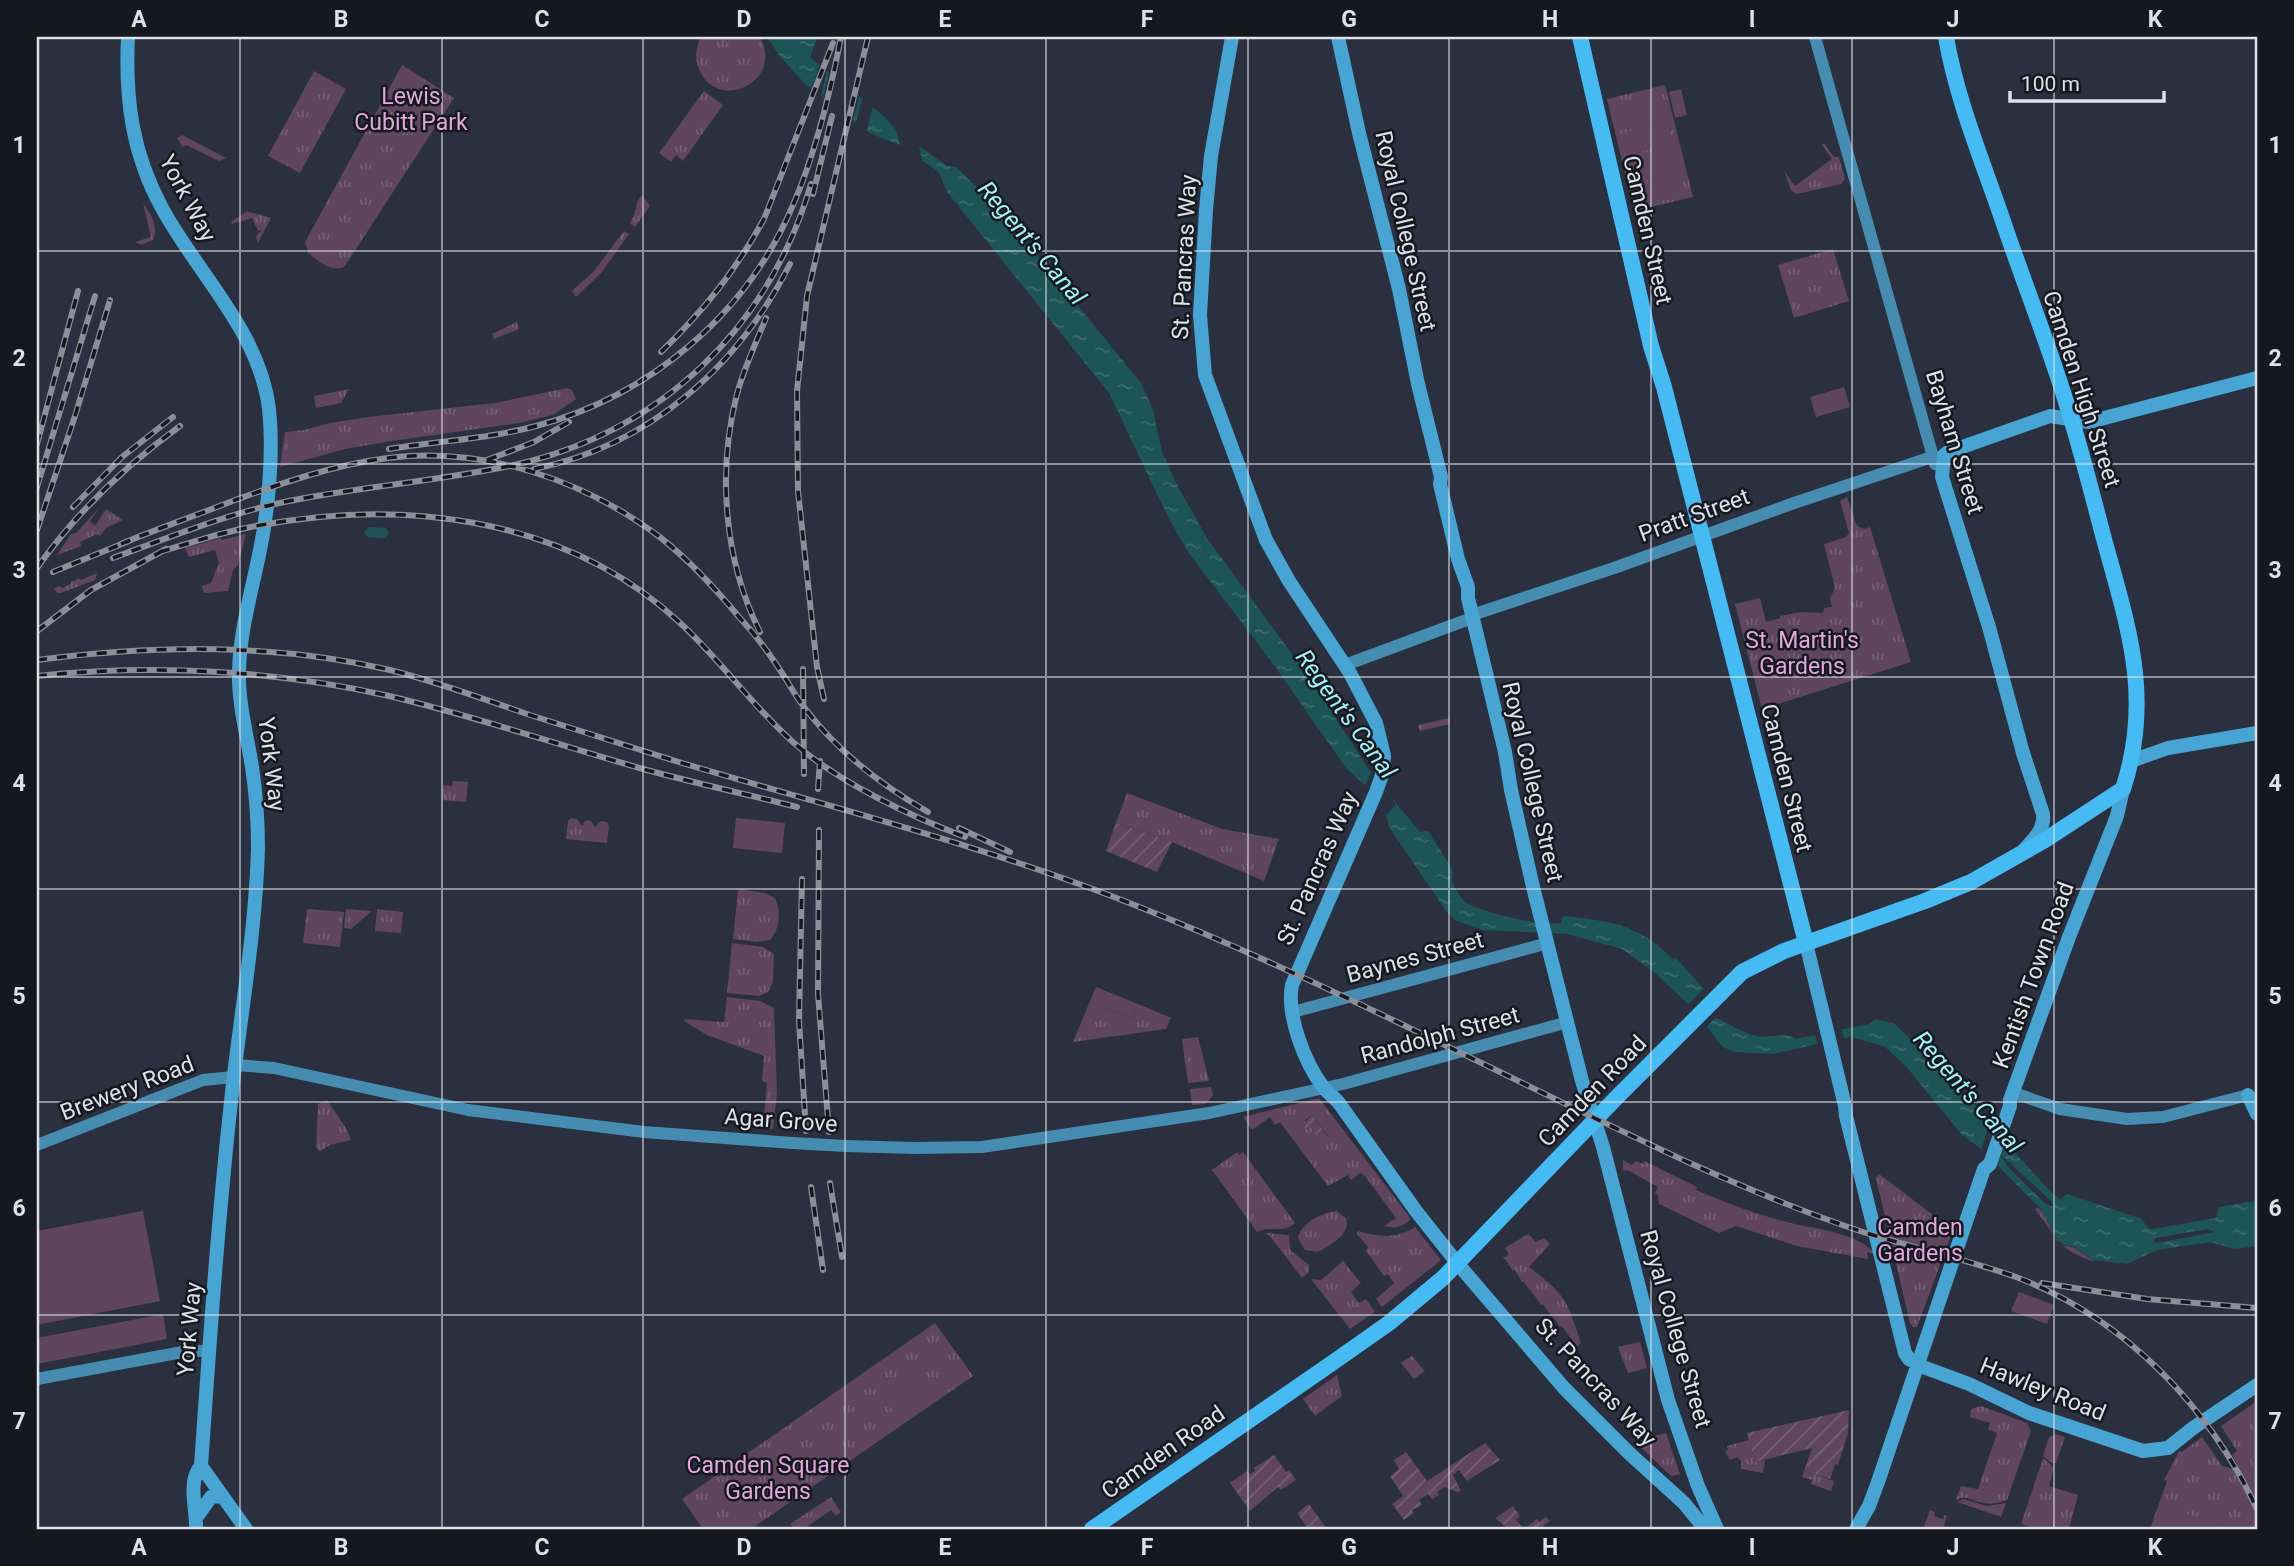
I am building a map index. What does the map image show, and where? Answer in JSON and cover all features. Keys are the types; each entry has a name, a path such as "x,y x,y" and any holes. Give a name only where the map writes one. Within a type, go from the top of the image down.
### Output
{"highway":[{"name":"Camden Street","path":"1580,37 1651,346 1664,387 1807,943"},
{"name":"Camden High Street","path":"1946,37 1979,152 2071,419 2118,589 2135,665 2138,692 2131,761"},
{"path":"2123,789 2131,761"},
{"name":"Camden Road","path":"1092,1529 1384,1327 1458,1264 1595,1120 1742,972 1769,958 1956,888 1988,873 2123,789"}],"main road":[{"name":"York Way","path":"128,37 128,105 144,168 169,220 248,345 259,372 269,410 268,498 260,554 245,613 239,683 253,772 258,843 247,982 235,1071 201,1466 195,1472 193,1507 196,1524"},
{"name":"St. Pancras Way","path":"1232,37 1206,210 1200,315 1205,375 1265,540 1345,665 1376,723 1382,739 1384,765 1371,802 1294,978 1290,993 1305,1055 1324,1088 1339,1103 1416,1211 1458,1264 1564,1388 1684,1503 1705,1529"},
{"name":"Royal College Street","path":"1338,37 1359,133 1399,289 1454,543 1468,587 1472,617 1505,752 1511,790 1582,1081 1595,1120 1668,1400 1698,1486 1717,1529"},
{"path":"1942,477 1943,460 1948,452 2050,415 2089,422 2257,378"},
{"name":"Bayham Street","path":"1942,477 1992,638 2022,753 2043,814 2044,822 2040,831 2020,854"},
{"path":"2131,761 2174,746 2257,733"},
{"name":"Kentish Town Road","path":"1856,1529 1869,1506 1984,1170 1990,1164 2069,937 2117,816 2123,789"},
{"name":"Camden Street","path":"1807,943 1846,1116 1905,1353 1916,1364"},
{"path":"2248,1095 2257,1114"},
{"name":"Hawley Road","path":"1916,1364 1969,1384 2038,1416 2128,1448 2154,1451 2168,1448 2257,1385"},
{"path":"201,1466 246,1529"},
{"path":"196,1524 211,1497 222,1496"}],"street":[{"name":"Bayham Street","path":"1815,37 1928,458 1942,477"},
{"name":"Pratt Street","path":"1345,665 1472,617 1928,458"},
{"name":"Baynes Street","path":"1293,1012 1547,941"},
{"name":"Randolph Street","path":"1324,1088 1568,1022"},
{"name":"Agar Grove","path":"235,1071 274,1068 468,1110 644,1132 845,1146 955,1149 1209,1113 1324,1088"},
{"name":"Brewery Road","path":"37,1145 203,1080 235,1071"},
{"path":"2012,1096 2060,1109 2127,1119 2163,1117 2248,1095"},
{"path":"37,1378 188,1351 210,1351"}],"green space":[{"path":"701,37 760,37 765,53 763,68 756,79 745,87 719,89 708,82 697,65 696,52"},
{"name":"Lewis Cubitt Park","path":"402,65 454,98 345,266 330,268 308,253 305,242"},
{"path":"314,71 346,89 300,173 268,156"},
{"path":"1665,85 1693,197 1634,211 1607,99"},
{"path":"1681,89 1687,115 1675,118 1669,92"},
{"path":"704,91 723,105 683,161 676,155 671,162 659,153"},
{"path":"1661,96 1667,118 1622,130 1616,107"},
{"path":"1668,121 1673,144 1628,155 1622,133"},
{"path":"182,135 226,158 219,161 186,145 183,147 177,138"},
{"path":"1824,143 1834,157 1839,157 1845,179 1841,184 1797,194 1791,190 1784,171 1795,186 1832,159 1822,145"},
{"path":"1674,147 1680,170 1634,181 1629,159"},
{"path":"1680,173 1686,195 1641,207 1635,185"},
{"path":"642,195 650,206 635,227 630,223"},
{"path":"143,203 155,225 155,235 153,240 141,245 135,242 151,237"},
{"path":"247,211 271,218 258,243 256,236 262,230 258,231 252,218 232,224 231,222"},
{"path":"624,231 629,234 601,273 576,297 572,291 594,271"},
{"path":"1833,249 1849,301 1794,318 1778,265"},
{"path":"1829,280 1842,286 1832,305 1819,298"},
{"path":"517,322 519,329 494,339 492,334"},
{"path":"1844,387 1850,407 1816,417 1810,397"},
{"path":"567,388 572,390 576,399 553,415 519,423 345,449 280,467 285,432 368,417 495,403"},
{"path":"349,389 341,403 316,408 314,396"},
{"name":"St. Martin's Gardens","path":"1847,497 1857,526 1864,529 1870,527 1911,662 1762,709 1735,604 1760,598 1766,622 1802,612 1823,613 1824,608 1832,607 1830,598 1835,588 1824,544 1846,537 1849,533 1840,501"},
{"path":"100,507 90,521 95,526 106,509 123,520 106,528 100,536 97,534 80,542 81,546 57,555 71,534 76,533"},
{"path":"246,534 228,591 204,593 202,586 211,583 219,563 215,550 189,557 185,548"},
{"path":"97,573 95,580 61,593 57,593 54,588 62,588 78,578 81,580"},
{"path":"1449,718 1450,724 1420,731 1418,725"},
{"path":"453,781 468,782 466,802 442,800 443,785 452,786"},
{"path":"1127,793 1222,829 1279,839 1264,881 1172,842 1116,823"},
{"path":"571,818 577,819 582,826 585,821 590,820 595,827 601,821 607,822 607,843 566,839 568,821"},
{"path":"736,818 785,823 782,853 733,848"},
{"path":"1116,823 1172,842 1157,872 1106,851"},
{"path":"738,889 765,893 775,898 778,920 776,931 770,940 756,942 733,939"},
{"path":"307,909 344,912 340,947 303,943"},
{"path":"346,909 372,911 351,929 344,928"},
{"path":"377,909 403,912 401,933 375,931"},
{"path":"732,943 763,947 774,954 773,982 768,992 759,996 727,993"},
{"path":"1096,987 1138,1004 1132,1018 1090,1001"},
{"path":"727,997 760,1001 774,1008 777,1092 773,1129 763,1128 767,1083 762,1081 764,1056 707,1035 684,1021 724,1022"},
{"path":"1090,1001 1132,1018 1138,1004 1171,1018 1166,1029 1073,1042"},
{"path":"1198,1037 1209,1081 1188,1083 1182,1039"},
{"path":"1211,1087 1213,1095 1206,1104 1192,1105 1190,1089"},
{"path":"1319,1098 1411,1219 1399,1227 1384,1226 1396,1218 1365,1176 1360,1173 1351,1180 1348,1175 1328,1186 1280,1122 1275,1125 1270,1117 1252,1130 1243,1117","holes":["1312,1115 1329,1137 1322,1142 1310,1126 1306,1129 1305,1120"]},
{"path":"327,1100 351,1140 330,1145 320,1151 316,1148 318,1104"},
{"path":"1312,1115 1329,1138 1322,1143 1310,1127 1306,1129 1302,1125"},
{"path":"1237,1152 1239,1155 1243,1152 1295,1223 1286,1228 1257,1232 1212,1170"},
{"path":"1623,1160 1632,1165 1636,1161 1643,1164 1644,1161 1697,1187 1696,1190 1750,1211 1857,1240 1877,1255 1867,1252 1868,1259 1797,1246 1736,1226 1719,1233 1659,1204 1658,1195 1655,1193 1658,1187 1627,1170 1623,1171"},
{"name":"Camden Gardens","path":"1879,1174 1953,1230 1917,1327 1910,1323 1876,1178"},
{"path":"2037,1207 2043,1212 2054,1236 2035,1209"},
{"path":"143,1211 160,1301 37,1325 37,1231"},
{"path":"1336,1211 1346,1218 1343,1234 1318,1252 1305,1250 1298,1238 1303,1228 1318,1216"},
{"path":"1415,1227 1441,1260 1382,1307 1376,1299 1394,1283 1388,1274 1384,1276 1366,1251 1368,1247 1357,1234 1358,1231 1388,1236 1402,1234"},
{"path":"1266,1234 1289,1235 1290,1250 1309,1265 1309,1272 1302,1278"},
{"path":"1528,1234 1536,1242 1544,1238 1550,1244 1529,1267 1564,1299 1581,1343 1577,1347 1515,1270 1502,1258 1509,1255 1505,1248"},
{"path":"2061,1244 2073,1247 2095,1262 2072,1252"},
{"path":"1343,1261 1361,1283 1351,1292 1359,1303 1366,1299 1375,1312 1350,1329 1311,1279 1321,1280"},
{"path":"2019,1292 2054,1305 2047,1324 2011,1311"},
{"path":"163,1314 167,1339 37,1364 37,1338"},
{"name":"Camden Square Gardens","path":"935,1323 973,1376 751,1529 703,1529 682,1499"},
{"path":"1640,1342 1647,1368 1628,1373 1618,1347"},
{"path":"1412,1356 1425,1371 1414,1379 1401,1363"},
{"path":"1337,1375 1342,1396 1315,1416 1303,1399"},
{"path":"917,1379 930,1399 899,1419 885,1400"},
{"path":"2257,1401 2257,1528 2150,1529 2167,1481 2164,1480 2179,1451 2182,1452 2202,1437 2222,1466 2241,1471 2232,1455 2237,1451 2221,1426"},
{"path":"1981,1406 2027,1423 2031,1431 2007,1500 1987,1504 1967,1498 1956,1500 1961,1486 1978,1489 1997,1433 1988,1429 1990,1423 1970,1417 1971,1409"},
{"path":"1849,1410 1848,1433 1838,1465 1835,1464 1830,1479 1804,1471 1812,1448 1755,1462 1747,1433"},
{"path":"1666,1433 1680,1474 1671,1476 1636,1443 1637,1440"},
{"path":"2056,1434 2065,1437 2056,1463 2052,1463 2043,1456 2049,1437"},
{"path":"1749,1440 1755,1462 1765,1460 1763,1473 1741,1469 1741,1461 1737,1457 1730,1460 1725,1451 1728,1450 1727,1446"},
{"path":"1485,1443 1500,1460 1467,1481 1459,1470 1453,1475 1461,1491 1445,1487 1432,1499 1428,1494 1419,1500 1422,1505 1412,1510 1414,1513 1404,1520 1392,1504 1403,1496 1390,1476 1399,1469 1394,1460 1406,1452 1427,1481"},
{"path":"1274,1455 1286,1472 1289,1470 1296,1480 1281,1490 1278,1487 1250,1511 1230,1483 1247,1471 1250,1474 1255,1471 1254,1468"},
{"path":"2043,1458 2054,1468 2049,1486 2078,1495 2069,1529 2037,1529 2021,1524"},
{"path":"1804,1471 1834,1481 1831,1491 1811,1484 1812,1480 1802,1477"},
{"path":"831,1497 841,1512 836,1516 831,1510 804,1529 794,1529 790,1524"},
{"path":"1963,1499 1987,1506 2006,1503 2001,1517 1957,1502"},
{"path":"1309,1504 1327,1529 1308,1529 1297,1513"},
{"path":"1513,1506 1520,1516 1516,1520 1524,1529 1508,1529 1495,1518"},
{"path":"1930,1510 1935,1512 1934,1516 1943,1519 1947,1516 1943,1529 1923,1529"},
{"path":"2182,1512 2232,1528 2232,1529 2176,1529"},
{"path":"1546,1517 1550,1521 1543,1526 1545,1529 1524,1529 1537,1519 1540,1522"}],"water":[{"path":"767,37 818,37 810,57 886,118 896,130 947,166 956,167 1014,223 1022,237 1141,383 1153,410 1162,452 1207,538 1311,680 1371,773 1420,832 1428,831 1453,870 1452,882 1464,901 1483,910 1526,921 1561,923 1562,917 1565,916 1597,920 1636,931 1674,960 1676,958 1704,989 1716,1018 1751,1035 1787,1036 1796,1039 1869,1024 1876,1019 1895,1024 1987,1117 1992,1117 1989,1127 2054,1195 2061,1199 2067,1194 2142,1219 2148,1228 2152,1229 2216,1218 2219,1207 2255,1201 2257,1246 2234,1249 2211,1242 2157,1250 2127,1264 2093,1260 2057,1239 2041,1209 1980,1148 1962,1135 1904,1064 1884,1046 1851,1037 1772,1054 1735,1052 1723,1047 1688,1004 1654,972 1622,949 1567,934 1483,930 1455,920 1446,911 1389,827 1379,800 1346,768 1271,661 1188,552 1169,519 1109,393 947,192 939,173 899,145 870,133 805,84","holes":["1999,1153 2052,1202 2054,1207 2046,1204 2009,1168","2208,1229 2215,1232 2157,1243 2153,1241 2156,1238"]},
{"path":"368,527 386,528 389,534 384,538 368,537 364,533"}],"pier":[{"path":"821,61 828,67 820,100 810,93"},
{"path":"830,69 860,94 852,124 822,102"},
{"path":"863,96 873,105 866,135 855,126"},
{"path":"896,128 918,141 923,165 901,150"},
{"path":"1371,773 1396,804 1385,817 1364,788"},
{"path":"1704,989 1710,995 1718,1015 1705,1028 1685,1007"},
{"path":"1841,1028 1845,1042 1818,1048 1815,1034"},
{"path":"1992,1117 1995,1119 1993,1126 2007,1138 1995,1170 1980,1153"}],"railway":[{"path":"389,449 500,434 578,412 618,394 655,372 690,345 722,315 749,281 773,245 793,205 822,122 841,37"},
{"path":"824,699 817,667 798,491 797,391 807,296 868,37"},
{"path":"661,352 718,290 764,219 833,43"},
{"path":"813,194 832,116"},
{"path":"113,558 200,526 267,506 514,465 567,449 617,427 661,400 702,366 737,327 768,284 792,236 811,184"},
{"path":"534,469 576,458 615,442 652,421 686,396 716,368 744,336 769,301 790,264"},
{"path":"37,444 78,291"},
{"path":"37,487 95,296"},
{"path":"37,530 110,300"},
{"path":"760,632 738,575 732,546 726,485 727,454 737,394 766,318"},
{"path":"73,507 122,457 173,417"},
{"path":"487,460 534,442 569,422"},
{"path":"37,568 68,528 102,491 180,426"},
{"path":"121,544 269,488 368,461 424,456 460,457 532,472 600,499 631,517 672,547 711,585 755,635 804,707 831,738 877,779 928,812"},
{"path":"160,552 241,529 298,519 356,515 414,516 472,522 528,536 581,557 632,585 678,621 794,743 832,771 898,808 965,837"},
{"path":"53,572 129,541"},
{"path":"37,631 91,590 166,549"},
{"path":"37,660 125,651 214,649 302,655 390,670 682,763 1025,865 1137,906 1278,966 1623,1132 1755,1191 1863,1232 2016,1277 2055,1294 2127,1341 2159,1369 2214,1435 2257,1509"},
{"path":"803,669 804,774"},
{"path":"37,676 169,670 258,675 346,687 421,704 643,769 797,807"},
{"path":"818,789 820,761"},
{"path":"959,828 1010,852"},
{"path":"819,830 818,994 829,1132"},
{"path":"802,879 799,1021 806,1131"},
{"path":"830,1183 842,1257"},
{"path":"811,1187 823,1270"},
{"path":"2042,1283 2147,1299 2257,1308"}],"water label":[{"name":"Regent's Canal","path":"1032,243"},
{"name":"Regent's Canal","path":"1346,714"},
{"name":"Regent's Canal","path":"1968,1092"}]}
